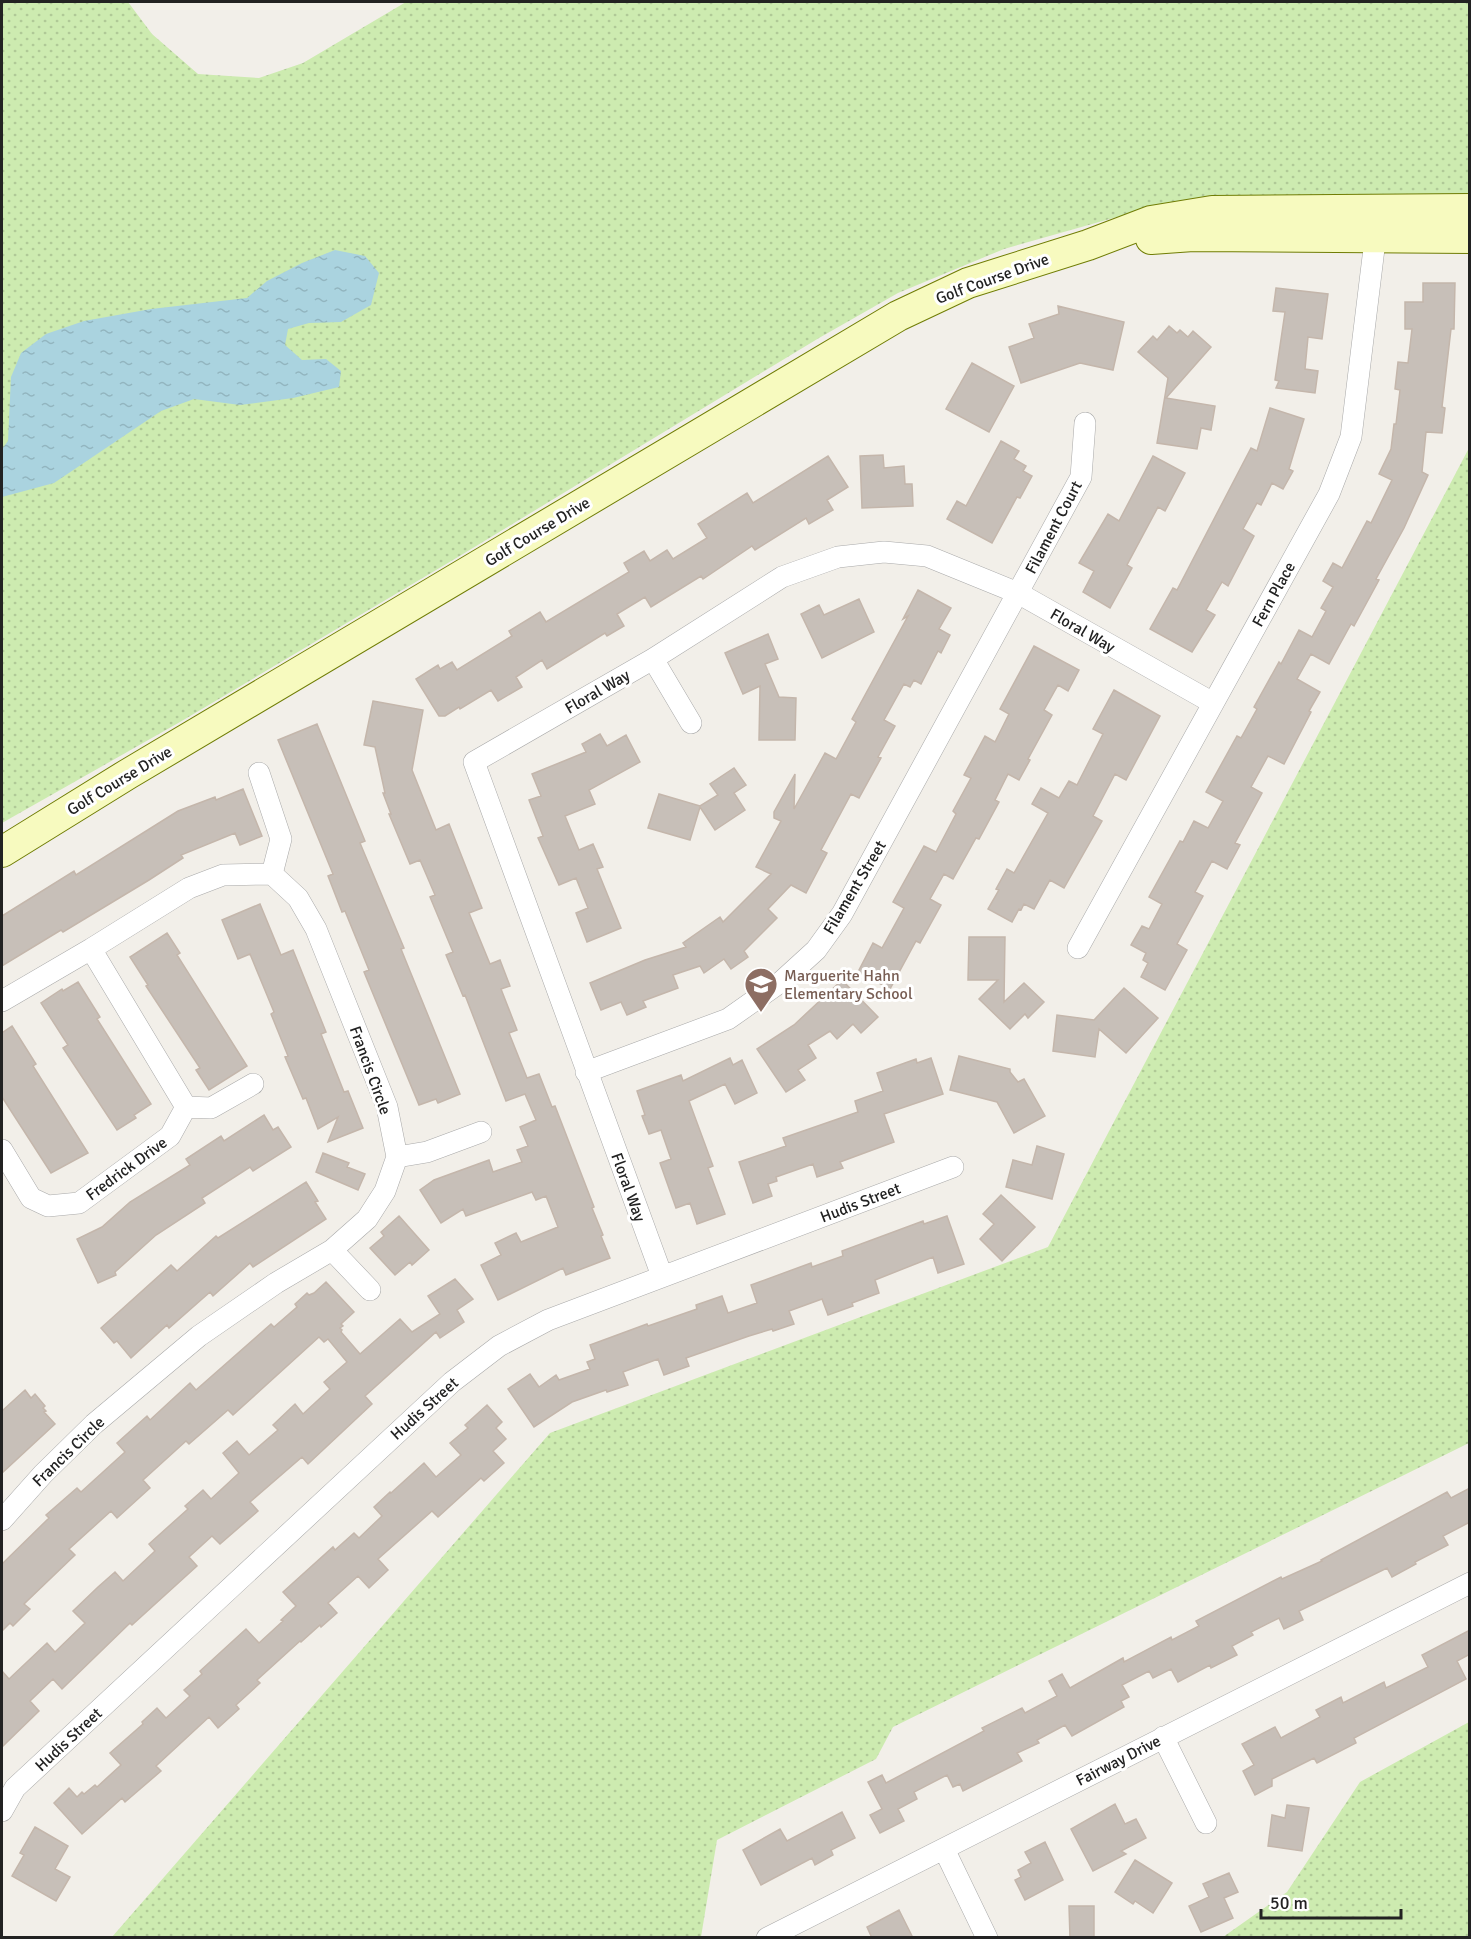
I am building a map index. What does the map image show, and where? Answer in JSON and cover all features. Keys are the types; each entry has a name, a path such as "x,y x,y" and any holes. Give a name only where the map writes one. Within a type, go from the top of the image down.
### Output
{"street":[{"name":"Golf Course Drive","path":"2,852 148,762 898,316 968,283 1088,245 1377,224 1470,209"},
{"name":"Golf Course Drive","path":"1377,224 1470,238"},
{"name":"Fern Place","path":"1078,948 1329,494 1351,437 1377,224"},
{"name":"Filament Court","path":"1017,593 1081,477 1085,423"},
{"name":"Floral Way","path":"662,1276 474,762 653,658 782,577 838,557 884,552 927,556 1017,593 1214,703"},
{"name":"Filament Street","path":"586,1072 728,1018 782,981 816,950 842,914 1005,620 1017,593"},
{"path":"653,658 691,723"},
{"path":"2,1001 91,950 189,888 223,875 272,874 281,839 259,772"},
{"name":"Francis Circle","path":"2,1520 43,1474 94,1424 199,1336 276,1283 332,1250 367,1219 385,1191 397,1157 387,1107 316,929 298,898 272,874"},
{"path":"91,950 186,1107 212,1108 253,1084"},
{"name":"Fredrick Drive","path":"2,1150 31,1198 48,1206 79,1203 170,1136 186,1107"},
{"path":"397,1157 427,1152 480,1132"},
{"name":"Hudis Street","path":"2,1811 15,1788 452,1382 499,1346 548,1320 953,1167"},
{"path":"332,1250 370,1290"},
{"name":"Fairway Drive","path":"767,1938 1470,1583"},
{"path":"1163,1737 1206,1823"},
{"path":"944,1850 987,1938"}],"green space":[{"path":"2,2 128,2 152,34 198,74 259,78 303,63 406,2 1469,2 1469,194 1138,211 1004,249 898,293 819,338 180,722 2,823"},
{"path":"1469,448 1469,1443 893,1727 876,1759 717,1840 701,1937 112,1937 550,1433 1048,1247"},
{"path":"1469,1722 1469,1937 1223,1937 1287,1892 1360,1782"}],"water":[{"path":"335,250 365,256 379,273 371,305 341,322 309,323 288,329 285,345 302,360 326,359 341,371 339,387 293,398 240,405 194,399 161,411 54,483 2,497 2,449 8,441 11,377 21,353 46,334 84,321 151,309 247,298 267,281 302,263"}],"building":[{"path":"1423,283 1455,283 1454,329 1451,329 1442,407 1445,408 1442,433 1426,432 1422,472 1428,475 1404,528 1376,579 1379,580 1354,626 1351,624 1329,664 1311,654 1297,679 1320,692 1284,764 1268,756 1251,787 1262,793 1235,843 1240,845 1227,869 1212,861 1195,892 1203,896 1177,944 1187,950 1165,990 1141,977 1148,963 1143,960 1146,953 1131,945 1142,926 1149,929 1162,904 1149,897 1180,841 1183,842 1194,821 1208,828 1223,801 1206,792 1237,736 1241,738 1257,709 1254,707 1279,662 1281,664 1299,630 1312,637 1326,611 1321,608 1333,587 1323,581 1333,563 1342,568 1367,521 1371,523 1392,480 1379,474 1391,449 1394,424 1396,424 1400,390 1395,389 1398,362 1408,363 1412,329 1405,329 1405,302 1423,302"},
{"path":"1276,288 1328,294 1322,339 1308,337 1305,369 1318,371 1315,393 1276,388 1279,381 1275,380 1285,312 1273,311"},
{"path":"1058,306 1124,322 1113,370 1080,363 1021,383 1009,347 1034,338 1029,324 1059,314"},
{"path":"1169,326 1177,333 1180,330 1188,337 1193,331 1211,347 1166,398 1215,406 1211,430 1201,428 1197,449 1157,443 1168,378 1138,352 1153,336 1157,340"},
{"path":"972,363 1014,386 989,432 946,409"},
{"path":"1270,408 1304,419 1289,469 1293,471 1283,489 1272,483 1261,505 1257,503 1243,529 1254,536 1228,586 1222,582 1206,610 1215,615 1192,652 1150,629 1173,588 1177,590 1251,448 1257,451"},
{"path":"1001,441 1019,451 1014,459 1026,466 1023,471 1032,476 1020,498 1017,497 992,543 947,519 957,501 966,506"},
{"path":"883,455 884,468 904,466 905,484 912,484 913,506 862,508 860,456"},
{"path":"828,456 848,487 827,500 833,510 809,524 806,518 755,550 752,546 703,579 701,576 651,607 645,597 617,614 624,626 607,636 605,633 547,669 542,660 516,677 522,687 498,701 491,690 460,709 459,707 445,716 439,716 416,679 438,665 440,669 452,662 457,670 512,636 509,631 540,612 546,622 629,572 624,563 644,551 650,561 667,550 673,559 707,538 698,524 747,493 753,503"},
{"path":"1153,456 1185,473 1165,511 1158,507 1127,565 1132,568 1110,608 1083,592 1094,571 1079,563 1108,514 1119,521"},
{"path":"918,590 951,608 939,629 950,635 941,653 938,651 921,684 914,680 910,687 904,684 884,720 895,726 878,757 881,758 859,798 851,794 821,850 827,853 806,893 791,885 768,909 777,918 744,951 748,957 731,969 724,959 704,973 700,966 673,975 678,988 643,1001 646,1007 627,1015 621,1002 601,1010 590,983 645,960 686,947 683,943 720,917 723,922 771,874 756,867 781,821 774,818 774,812 795,774 794,809 825,753 836,759 856,722 852,719 908,616 903,619"},
{"path":"859,599 874,632 822,658 801,614 819,605 824,615"},
{"path":"768,634 778,659 765,664 779,697 796,698 795,740 759,740 760,686 743,694 725,653"},
{"path":"1034,646 1079,670 1068,691 1058,685 1044,710 1052,715 1019,780 1008,774 995,800 999,802 979,839 976,838 953,879 944,874 930,899 941,905 920,943 916,941 890,989 858,972 873,943 882,948 904,908 893,902 924,846 936,852 956,814 953,811 971,778 964,775 985,736 995,742 1009,714 1000,709"},
{"path":"1114,690 1160,716 1126,780 1115,774 1093,816 1102,821 1064,888 1050,880 1034,909 1024,904 1012,922 988,909 1007,869 1014,873 1048,813 1032,804 1041,788 1059,798 1069,781 1077,785 1103,734 1093,729"},
{"path":"373,701 423,710 412,770 436,830 449,824 482,908 469,913 490,964 500,960 510,986 501,989 517,1030 509,1033 527,1078 539,1074 552,1107 555,1106 594,1207 592,1208 610,1258 566,1275 563,1268 498,1300 481,1265 501,1255 495,1243 516,1233 521,1242 558,1227 546,1196 536,1200 532,1192 466,1216 463,1209 441,1223 420,1190 434,1180 489,1160 493,1172 522,1162 517,1150 528,1146 520,1127 536,1120 525,1094 506,1101 465,995 463,996 446,955 453,952 430,897 435,895 420,860 410,864 389,814 391,814 383,793 385,793 375,747 364,745"},
{"path":"317,724 365,841 360,843 404,948 401,949 460,1094 438,1103 436,1099 419,1105 364,972 369,970 345,911 342,912 328,876 333,874 278,740"},
{"path":"600,734 607,746 626,735 640,762 589,790 595,804 565,816 579,850 593,844 603,867 597,869 621,928 587,942 576,913 588,908 576,878 559,885 538,838 543,836 529,800 541,796 532,774 586,752 582,744"},
{"path":"734,768 746,785 734,793 745,810 715,830 700,807 690,840 648,828 659,794 700,806 718,795 710,784"},
{"path":"243,789 262,836 240,845 235,833 181,855 183,858 149,880 2,966 2,916 74,871 76,875 178,811"},
{"path":"260,904 281,955 293,950 326,1032 321,1034 344,1092 348,1091 363,1128 328,1142 338,1117 318,1129 306,1098 303,1099 285,1057 288,1056 271,1014 274,1012 250,954 238,959 222,920"},
{"path":"167,933 180,953 177,955 247,1066 209,1090 196,1070 200,1068 146,986 148,985 130,957"},
{"path":"969,937 1005,937 1004,1002 1024,983 1044,1002 1028,1018 1025,1014 1010,1029 979,999 998,980 968,980"},
{"path":"842,980 878,1017 861,1033 853,1024 837,1039 830,1031 808,1045 816,1058 798,1070 805,1080 786,1092 757,1049 794,1025"},
{"path":"78,982 100,1017 97,1019 151,1104 134,1115 136,1118 117,1130 63,1048 68,1045 41,1003 62,989 63,991"},
{"path":"1124,988 1158,1018 1126,1053 1099,1029 1095,1057 1053,1051 1057,1015 1094,1020"},
{"path":"12,1026 36,1064 33,1066 88,1153 51,1173 2,1097 2,1033"},
{"path":"959,1056 1010,1069 1018,1082 1024,1079 1045,1116 1014,1133 997,1102 950,1090"},
{"path":"730,1058 733,1065 742,1060 757,1093 735,1104 725,1084 689,1101 713,1166 708,1168 725,1214 697,1224 690,1203 676,1208 660,1163 671,1159 661,1130 649,1134 642,1116 645,1115 637,1091 681,1075 683,1081"},
{"path":"931,1058 943,1094 884,1114 894,1142 840,1162 843,1168 817,1177 813,1164 776,1177 777,1181 768,1184 772,1196 753,1203 739,1162 786,1146 783,1138 858,1112 855,1101 883,1091 877,1073 916,1059 917,1063"},
{"path":"264,1115 273,1130 278,1127 291,1147 253,1171 250,1167 202,1198 205,1203 156,1235 115,1272 116,1275 98,1283 77,1239 102,1227 130,1202 190,1165 186,1159 221,1136 224,1141"},
{"path":"1037,1146 1064,1154 1052,1199 1006,1187 1013,1160 1032,1165"},
{"path":"323,1153 349,1163 347,1167 365,1174 358,1190 316,1172"},
{"path":"306,1182 326,1219 253,1267 250,1263 213,1296 210,1292 169,1328 167,1325 131,1358 117,1341 114,1343 101,1328 171,1265 177,1271 216,1236 218,1238"},
{"path":"1001,1195 1035,1227 1002,1261 980,1239 994,1224 983,1214"},
{"path":"399,1216 429,1250 412,1265 410,1262 395,1275 370,1248 384,1236 381,1232"},
{"path":"947,1216 964,1264 938,1273 933,1257 875,1280 879,1293 852,1303 853,1306 828,1315 822,1299 789,1311 794,1324 749,1336 686,1358 689,1366 664,1375 658,1359 623,1372 628,1385 572,1402 534,1427 508,1389 530,1374 539,1387 556,1375 559,1380 590,1369 587,1362 595,1359 590,1345 697,1309 696,1305 722,1296 728,1313 757,1303 751,1285 811,1263 812,1267 843,1256 842,1251 923,1221 924,1224"},
{"path":"455,1279 473,1299 457,1310 464,1322 440,1338 436,1332 365,1396 372,1404 308,1464 302,1457 250,1502 258,1511 220,1544 212,1536 189,1557 197,1566 132,1625 130,1623 62,1689 53,1679 30,1701 39,1711 2,1747 2,1671 9,1679 47,1643 55,1652 85,1623 73,1611 115,1572 123,1581 155,1551 149,1544 188,1509 185,1506 203,1490 211,1499 239,1473 223,1453 237,1441 249,1455 278,1430 273,1425 295,1404 303,1414 330,1389 324,1382 347,1362 328,1339 324,1342 319,1337 233,1415 228,1410 189,1444 186,1441 143,1480 150,1488 117,1518 111,1511 69,1549 75,1555 24,1604 30,1609 13,1626 10,1623 2,1631 2,1564 49,1518 46,1515 77,1488 81,1492 125,1452 117,1443 147,1416 150,1420 190,1383 196,1390 271,1324 274,1327 297,1307 295,1304 307,1293 309,1295 314,1293 326,1282 354,1312 341,1324 343,1326 340,1328 360,1354 400,1319 412,1332 440,1314 428,1296"},
{"path":"25,1390 31,1398 35,1394 45,1406 43,1408 46,1411 44,1412 55,1424 2,1473 2,1411"},
{"path":"487,1405 502,1422 496,1428 506,1439 493,1451 504,1463 484,1481 481,1478 438,1517 432,1511 378,1559 388,1570 369,1588 358,1576 328,1603 337,1613 300,1641 257,1680 260,1683 236,1705 239,1709 218,1728 209,1717 156,1766 161,1771 125,1802 122,1798 82,1834 54,1803 69,1788 77,1797 95,1785 97,1787 121,1765 110,1753 143,1724 142,1722 157,1708 166,1718 190,1696 184,1690 202,1674 200,1671 246,1629 259,1643 283,1621 281,1620 296,1606 283,1592 333,1547 335,1550 354,1533 359,1538 382,1516 374,1507 424,1463 436,1477 461,1455 450,1443 468,1428 465,1425"},
{"path":"1470,1488 1470,1522 1443,1536 1448,1545 1415,1562 1416,1564 1392,1577 1387,1568 1299,1611 1303,1620 1284,1629 1279,1618 1251,1632 1253,1635 1232,1646 1237,1655 1211,1668 1210,1665 1178,1682 1171,1669 1153,1678 1149,1671 1122,1685 1129,1697 1121,1701 1124,1707 1072,1736 1065,1725 1037,1740 1039,1743 1017,1753 1022,1761 963,1791 960,1784 953,1787 947,1775 914,1792 917,1799 898,1809 904,1821 880,1833 870,1815 882,1809 868,1782 882,1775 886,1783 984,1731 982,1728 1022,1708 1025,1713 1057,1696 1049,1681 1062,1674 1070,1688 1123,1658 1124,1662 1171,1637 1172,1640 1199,1626 1196,1621 1281,1577 1282,1579 1322,1561 1447,1492 1451,1498"},
{"path":"1470,1630 1470,1654 1457,1661 1466,1679 1354,1738 1356,1743 1317,1763 1314,1758 1272,1779 1272,1786 1255,1795 1243,1771 1254,1765 1242,1744 1275,1727 1281,1738 1320,1717 1316,1710 1341,1697 1343,1703 1384,1682 1386,1688 1428,1667 1422,1655"},
{"path":"1115,1804 1125,1824 1136,1819 1146,1838 1121,1851 1126,1854 1093,1871 1071,1829"},
{"path":"1287,1805 1309,1808 1302,1851 1268,1846 1272,1815 1285,1818"},
{"path":"842,1812 855,1838 831,1850 833,1855 815,1865 812,1858 761,1885 743,1850 780,1829 787,1841"},
{"path":"35,1827 68,1846 55,1869 70,1877 56,1901 12,1876 24,1855 20,1853"},
{"path":"1045,1842 1063,1880 1025,1900 1015,1880 1021,1877 1018,1870 1031,1863 1025,1852"},
{"path":"1135,1860 1172,1883 1153,1913 1115,1892"},
{"path":"1229,1873 1238,1892 1224,1898 1233,1918 1201,1932 1189,1906 1209,1897 1203,1884"},
{"path":"1069,1906 1094,1906 1094,1938 1070,1938"},
{"path":"899,1910 913,1938 872,1938 867,1927"}],"place":[{"name":"Marguerite Hahn Elementary School","path":"761,1013"}]}
